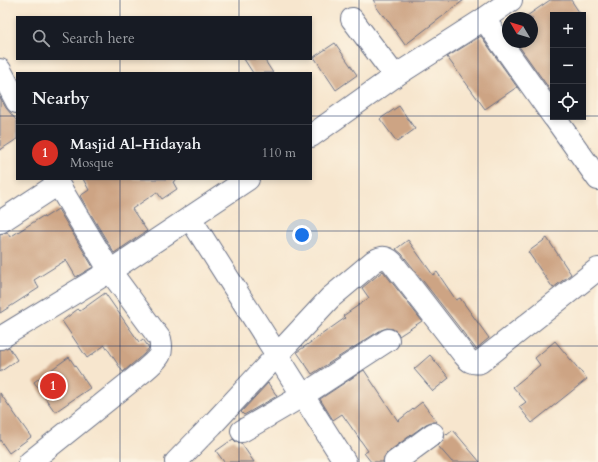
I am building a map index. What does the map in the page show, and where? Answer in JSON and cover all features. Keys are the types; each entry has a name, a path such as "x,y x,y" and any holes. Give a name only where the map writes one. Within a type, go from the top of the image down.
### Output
{"street":[{"path":"312,135 395,76 511,0"},
{"path":"352,19 395,76"},
{"path":"484,19 550,113"},
{"path":"0,70 16,100"},
{"path":"555,120 598,179"},
{"path":"0,338 110,271 247,180"},
{"path":"0,222 57,182 110,271 160,339 162,347 158,359 30,462"},
{"path":"190,218 345,462"},
{"path":"176,462 330,298 374,261 381,257 387,257 392,262 464,355 474,364 480,362 598,269"},
{"path":"242,431 302,396 388,340"},
{"path":"395,462 433,434"}],"building":[{"path":"373,0 464,0 405,45 375,5 376,4"},
{"path":"550,0 571,0 579,12 550,12 550,90 520,48 538,48 538,12 533,12"},
{"path":"481,36 517,87 485,109 447,57"},
{"path":"335,43 357,75 336,90 314,57"},
{"path":"245,60 265,60 272,72 252,72"},
{"path":"0,97 6,108 16,120 16,140 0,150"},
{"path":"399,106 415,129 397,142 380,119"},
{"path":"84,180 176,180 173,182 177,189 162,199 157,192 132,209 147,231 114,253 80,196 89,190"},
{"path":"58,209 93,267 76,277 66,260 34,280 39,288 0,313 0,234 7,232 10,237 43,216 44,218"},
{"path":"547,238 571,274 553,288 528,252"},
{"path":"408,240 433,275 437,272 456,300 460,298 489,338 476,349 402,254 396,249"},
{"path":"383,271 422,321 399,336 393,329 387,328 381,330 312,374 297,352 345,318 343,316 369,298 362,288"},
{"path":"105,293 139,342 143,339 149,348 123,372 105,345 87,358 62,321 78,309 80,311"},
{"path":"555,341 587,379 532,423 519,407 526,402 513,387 540,365 535,358"},
{"path":"9,347 17,360 0,372 0,350"},
{"path":"430,355 449,378 433,391 414,369"},
{"path":"69,357 90,388 55,412 34,382"},
{"path":"364,370 398,421 422,402 437,422 426,424 388,452 384,457 383,462 371,462 364,453 368,451 342,414 333,420 320,399"},
{"path":"268,383 277,396 244,415 241,412"},
{"path":"0,393 31,437 9,453 0,440"},
{"path":"453,430 480,462 452,462 438,446 444,439 445,433 447,435"},
{"path":"233,439 236,442 241,443 254,462 224,462 216,451"}],"place":[{"name":"Masjid Al-Hidayah","path":"53,386"}]}
